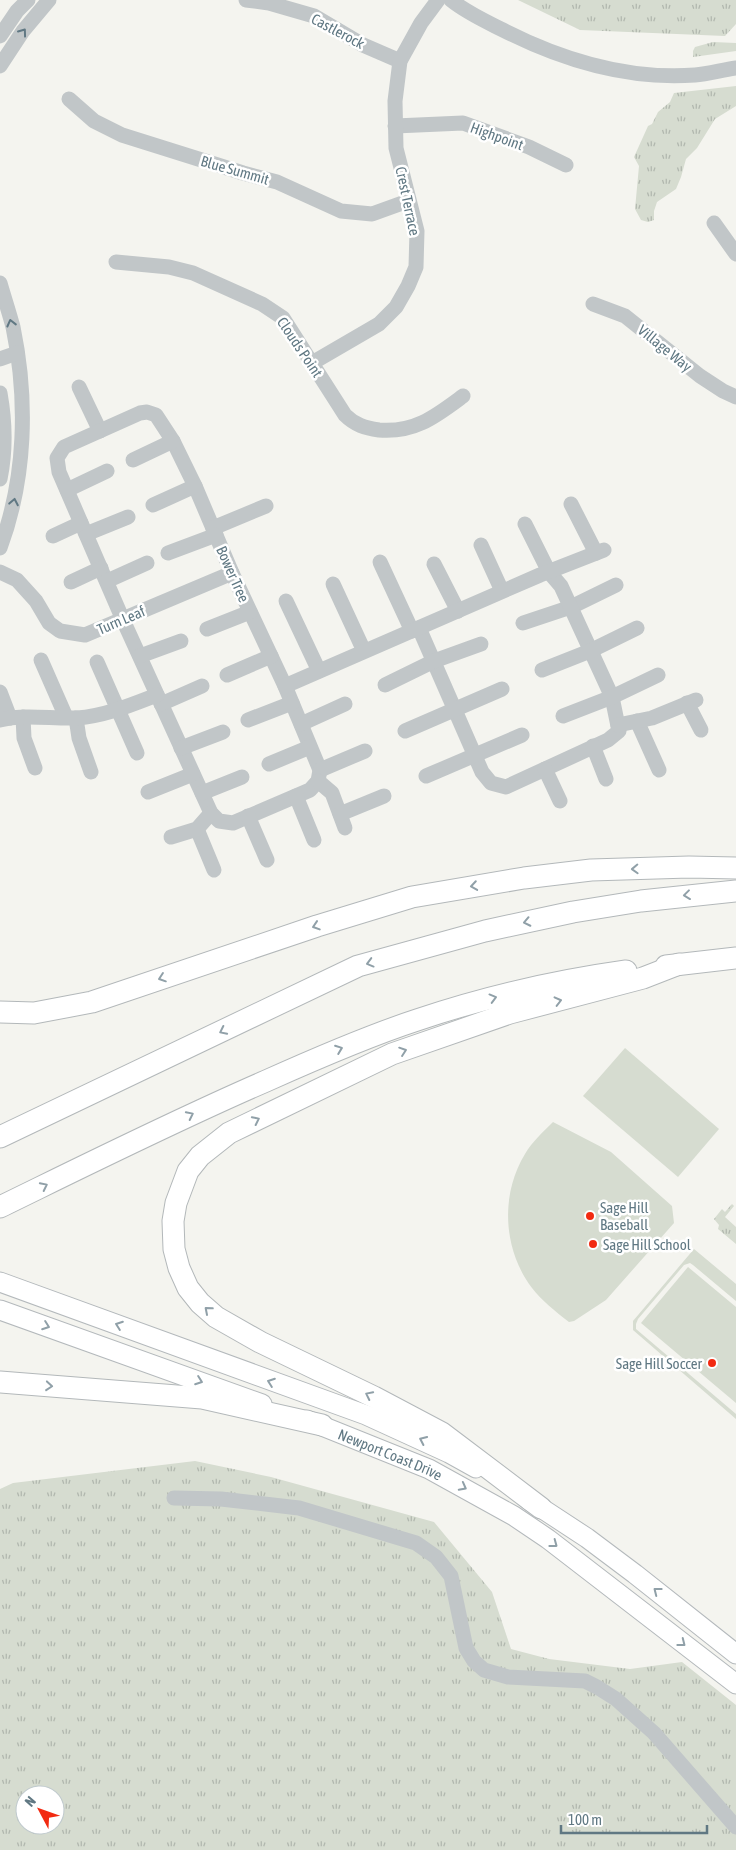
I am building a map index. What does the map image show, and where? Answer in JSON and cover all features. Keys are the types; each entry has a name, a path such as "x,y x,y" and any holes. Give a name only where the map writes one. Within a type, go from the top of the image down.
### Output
{"highway":[{"path":"0,1012 34,1014 92,1002 317,926 412,897 524,878 591,870 690,867 736,868"},
{"path":"0,1138 358,966 485,931 573,912 641,901 736,891"},
{"path":"0,1207 209,1106 334,1051 416,1020 536,986 679,964 736,958"},
{"path":"541,1508 442,1433 374,1397 260,1342 216,1317 200,1303 188,1288 179,1268 174,1248 173,1221 176,1203 188,1171 200,1156 229,1133 392,1054 510,1013 643,978 679,964"},
{"path":"0,1382 202,1398 322,1425"}],"main road":[{"name":"Newport Coast Drive","path":"0,1282 366,1416 406,1432 449,1453 587,1538 736,1654"},
{"name":"Newport Coast Drive","path":"0,1310 322,1425 430,1468 514,1516 548,1539 736,1684"}],"street":[{"path":"0,36 17,11 28,0"},
{"path":"0,66 23,31 49,0"},
{"name":"Castlerock","path":"246,0 269,3 314,16 364,45 400,61"},
{"name":"Crest Terrace","path":"312,363 379,324 396,307 416,267 416,231 396,148 395,102 400,61 421,23 438,0"},
{"path":"450,0 472,15 534,46 588,65 657,75 695,75 736,68"},
{"name":"Blue Summit","path":"69,98 94,121 122,136 277,182 341,211 372,214 408,201"},
{"name":"Highpoint","path":"395,126 464,123 530,147 566,165"},
{"path":"714,223 736,254"},
{"name":"Clouds Point","path":"116,262 169,267 193,273 262,304 282,318 345,415 357,424 368,428 393,431 412,428 463,396"},
{"path":"0,548 10,523 24,427 17,353 12,325 1,292"},
{"name":"Village Way","path":"593,304 625,316 700,376 736,397"},
{"path":"0,359 17,353"},
{"path":"78,387 100,431 64,447 58,458 59,472 123,620 211,813 219,821 232,822 248,816 310,790 319,776 365,751"},
{"path":"0,393 4,430 4,455 0,479"},
{"name":"Bower Tree","path":"100,431 140,413 147,412 156,415 173,441 195,486 232,573 285,686 310,746 319,776 332,793 343,821 384,796"},
{"path":"133,460 173,441"},
{"path":"67,490 107,471"},
{"path":"153,505 195,486"},
{"path":"285,686 415,629 600,552 571,504"},
{"name":"Bower Tree","path":"168,553 266,506"},
{"path":"53,536 128,517"},
{"path":"525,524 549,572 561,586 571,607 612,697 619,728"},
{"path":"481,544 502,592"},
{"path":"380,562 434,661 482,772 491,783 506,787 608,740 619,728 652,718 691,701 701,730"},
{"path":"71,582 147,563"},
{"path":"434,564 458,611"},
{"name":"Turn Leaf","path":"0,572 17,580 36,601 49,623 60,631 85,635 232,573"},
{"path":"333,584 364,652"},
{"path":"522,623 571,607 616,585"},
{"path":"286,602 319,671"},
{"name":"Bower Tree","path":"207,629 250,612"},
{"path":"542,670 590,651 637,628"},
{"path":"140,656 181,641"},
{"path":"385,685 434,661 481,644"},
{"path":"227,675 270,656"},
{"path":"41,660 71,718 91,772"},
{"path":"97,662 137,753"},
{"path":"563,716 612,697 658,675"},
{"path":"11,719 71,718 104,714 202,686"},
{"path":"405,731 502,689"},
{"path":"0,692 11,719 24,738 34,768"},
{"path":"248,720 292,703"},
{"path":"301,724 345,704"},
{"path":"637,721 659,770"},
{"path":"181,748 223,732"},
{"path":"426,776 522,735"},
{"path":"268,764 310,746"},
{"path":"593,746 606,779"},
{"path":"545,769 560,802"},
{"path":"148,792 193,774"},
{"path":"202,793 242,777"},
{"path":"296,796 314,840"},
{"path":"171,837 196,829 211,813"},
{"path":"248,816 267,860"},
{"path":"196,829 214,870"},
{"path":"174,1498 221,1499 299,1508 416,1544 436,1558 451,1576 466,1648 474,1661 484,1670 508,1678 585,1681 597,1687 616,1699 654,1733 736,1826"}],"green space":[{"path":"518,0 736,0 736,24 725,36 580,30"},
{"path":"713,42 736,43 736,51 693,57 695,47"},
{"path":"736,86 736,106 715,119 697,148 686,159 676,189 657,202 654,220 648,222 641,220 635,209 639,166 634,157 648,126 652,124 658,112 670,102 674,93"},
{"path":"625,1048 719,1129 678,1177 583,1096"},
{"name":"Sage Hill Baseball","path":"553,1122 611,1152 672,1206 674,1223 606,1300 574,1321 569,1322 540,1297 522,1273 510,1240 508,1222 511,1187 517,1170 531,1145"},
{"path":"732,1204 734,1206 725,1217 736,1227 736,1244 718,1229 719,1225 714,1219 722,1209 725,1212"},
{"path":"694,1249 736,1284 736,1301 690,1263 684,1265 638,1319 636,1329 736,1414 736,1419 633,1330 633,1321"},
{"name":"Sage Hill Soccer","path":"688,1267 736,1307 736,1403 641,1323"},
{"path":"195,1461 271,1477 434,1522 492,1592 511,1649 549,1659 630,1669 682,1662 736,1705 736,1850 0,1850 0,1489 13,1483"}],"place":[{"name":"Sage Hill Baseball","path":"590,1216"},
{"name":"Sage Hill School","path":"593,1244"},
{"name":"Sage Hill Soccer","path":"712,1363"}]}
